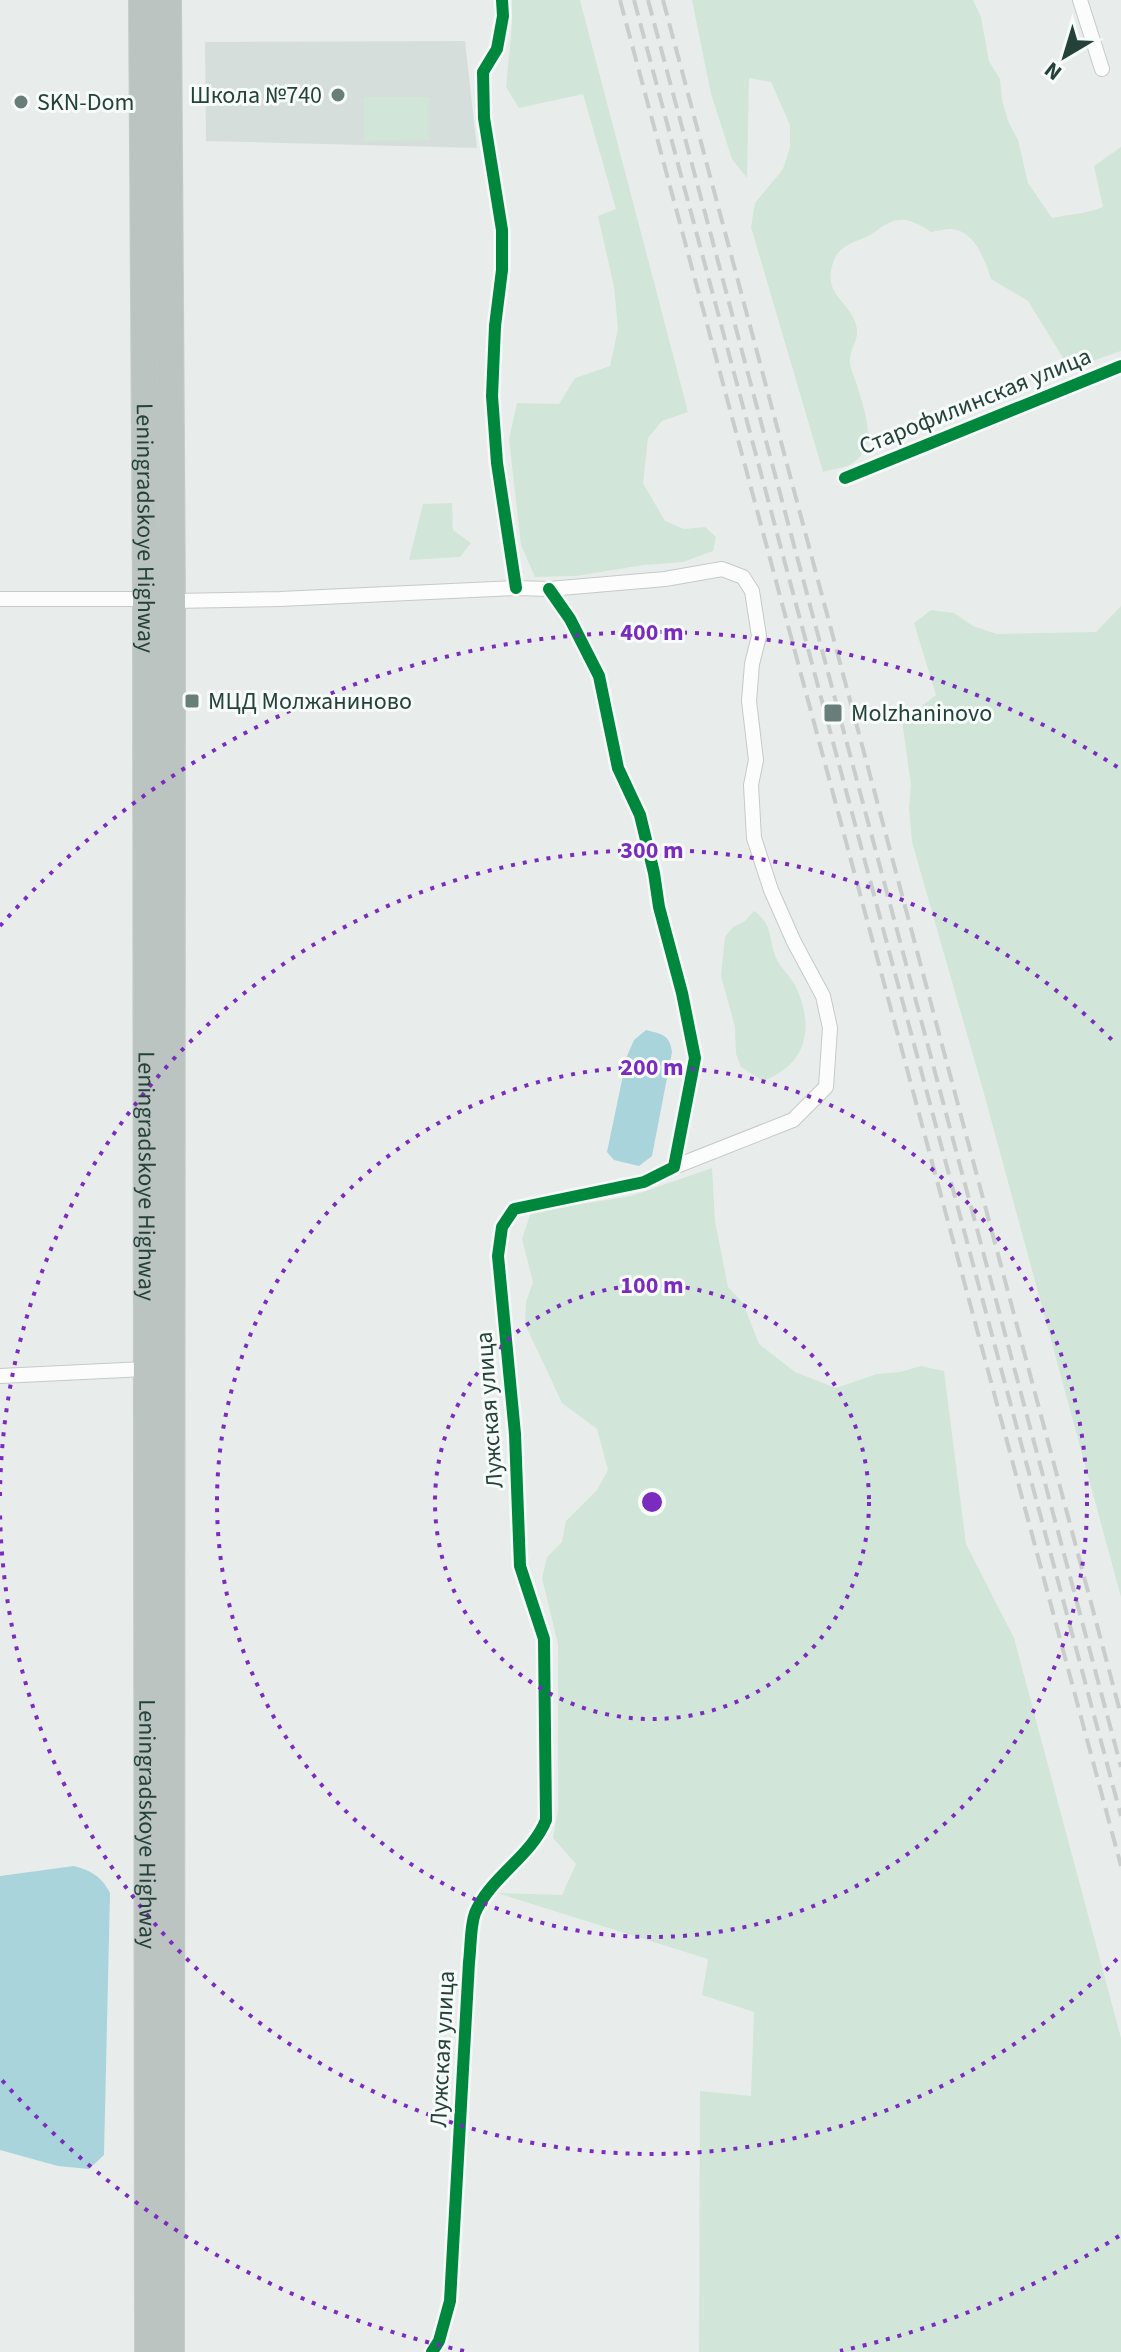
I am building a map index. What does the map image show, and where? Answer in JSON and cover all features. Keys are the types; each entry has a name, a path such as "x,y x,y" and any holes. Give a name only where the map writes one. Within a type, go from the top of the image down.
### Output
{"highway":[{"name":"Leningradskoye Highway","path":"142,0 159,600 171,2352"},
{"name":"Leningradskoye Highway","path":"148,2352 145,1369 168,0"}],"street":[{"path":"502,0 503,16 497,49 483,72 484,118 502,230 502,270 495,326 492,396 497,463 516,588"},
{"path":"1080,0 1102,69"},
{"name":"Старофилинская улица","path":"845,478 1121,366"},
{"name":"Лужская улица","path":"0,599 280,599 549,589 665,579 722,569 743,577 752,591 759,636 752,664 749,701 756,760 751,785 754,838 771,890 823,996 830,1028 826,1087 793,1120 644,1182 514,1209 502,1227 498,1256 515,1434 520,1566 544,1639 546,1820 538,1838 486,1894 474,1916 450,2301 439,2341 432,2352"},
{"path":"549,589 570,619 599,676 618,768 640,815 659,907 682,993 695,1058 674,1167"},
{"path":"0,1376 145,1369"}],"shaded area":[{"name":"Школа №740","path":"465,41 477,148 206,141 205,42"}],"green space":[{"path":"512,0 580,0 688,412 662,421 648,438 643,483 665,521 684,529 705,527 716,537 713,551 683,562 576,576 535,577 521,545 509,439 517,403 559,404 575,378 610,366 618,329 614,287 598,216 616,209 583,94 519,108 506,87"},
{"path":"692,0 973,0 981,17 989,61 1000,79 1002,100 1018,140 1028,183 1052,218 1103,207 1094,166 1121,147 1121,351 1070,369 1028,301 991,279 978,248 967,235 951,229 931,232 910,221 891,222 840,251 833,263 832,287 856,324 850,362 868,436 861,455 853,463 823,472 751,227 755,203 783,169 790,147 790,125 771,82 749,78 747,178 732,159 711,94"},
{"path":"364,97 429,97 429,140 364,141"},
{"path":"452,503 453,530 471,543 460,557 409,560 423,504"},
{"path":"1121,606 1121,1597 912,842 911,785 902,721 936,695 914,623 931,610 954,613 973,626 997,634 1096,632"},
{"path":"754,911 765,922 777,960 795,985 805,1015 806,1029 798,1054 790,1065 763,1081 741,1067 736,1054 735,1027 721,976 725,937"},
{"path":"712,1168 715,1221 728,1287 743,1303 759,1344 795,1372 836,1388 877,1374 921,1366 944,1371 966,1544 1014,1638 1121,2038 1121,2352 699,2352 700,2091 751,2096 754,2012 702,1995 708,1959 497,1893 562,1895 576,1864 553,1838 558,1810 558,1644 542,1578 547,1557 562,1542 566,1521 597,1490 608,1470 597,1429 562,1403 525,1324 526,1302 533,1282 522,1239 531,1212 631,1196"}],"water":[{"path":"646,1030 664,1036 672,1052 652,1156 639,1166 614,1160 607,1152 627,1056 634,1040"},
{"path":"74,1866 96,1875 110,1893 104,2155 89,2169 58,2166 0,2150 0,1876"}],"railway":[{"path":"620,0 1121,1866"},
{"path":"634,0 1121,1816"},
{"path":"648,0 1121,1767"},
{"path":"663,0 1121,1715"}],"cycle path":[{"path":"502,0 503,16 497,49 483,72 484,118 502,230 502,270 495,326 492,396 497,463 516,588"},
{"path":"845,478 1121,366"},
{"path":"432,2352 439,2341 450,2301 473,1919 482,1900 531,1845 546,1820 544,1639 520,1566 515,1434 498,1256 502,1227 514,1209 644,1182 674,1167 695,1058 640,815 618,768 599,676 570,619 549,589"}],"place":[{"name":"Школа №740","path":"338,95"},
{"name":"SKN-Dom","path":"21,102"},
{"name":"МЦД Молжаниново","path":"192,701"},
{"name":"Molzhaninovo","path":"833,713"}]}
